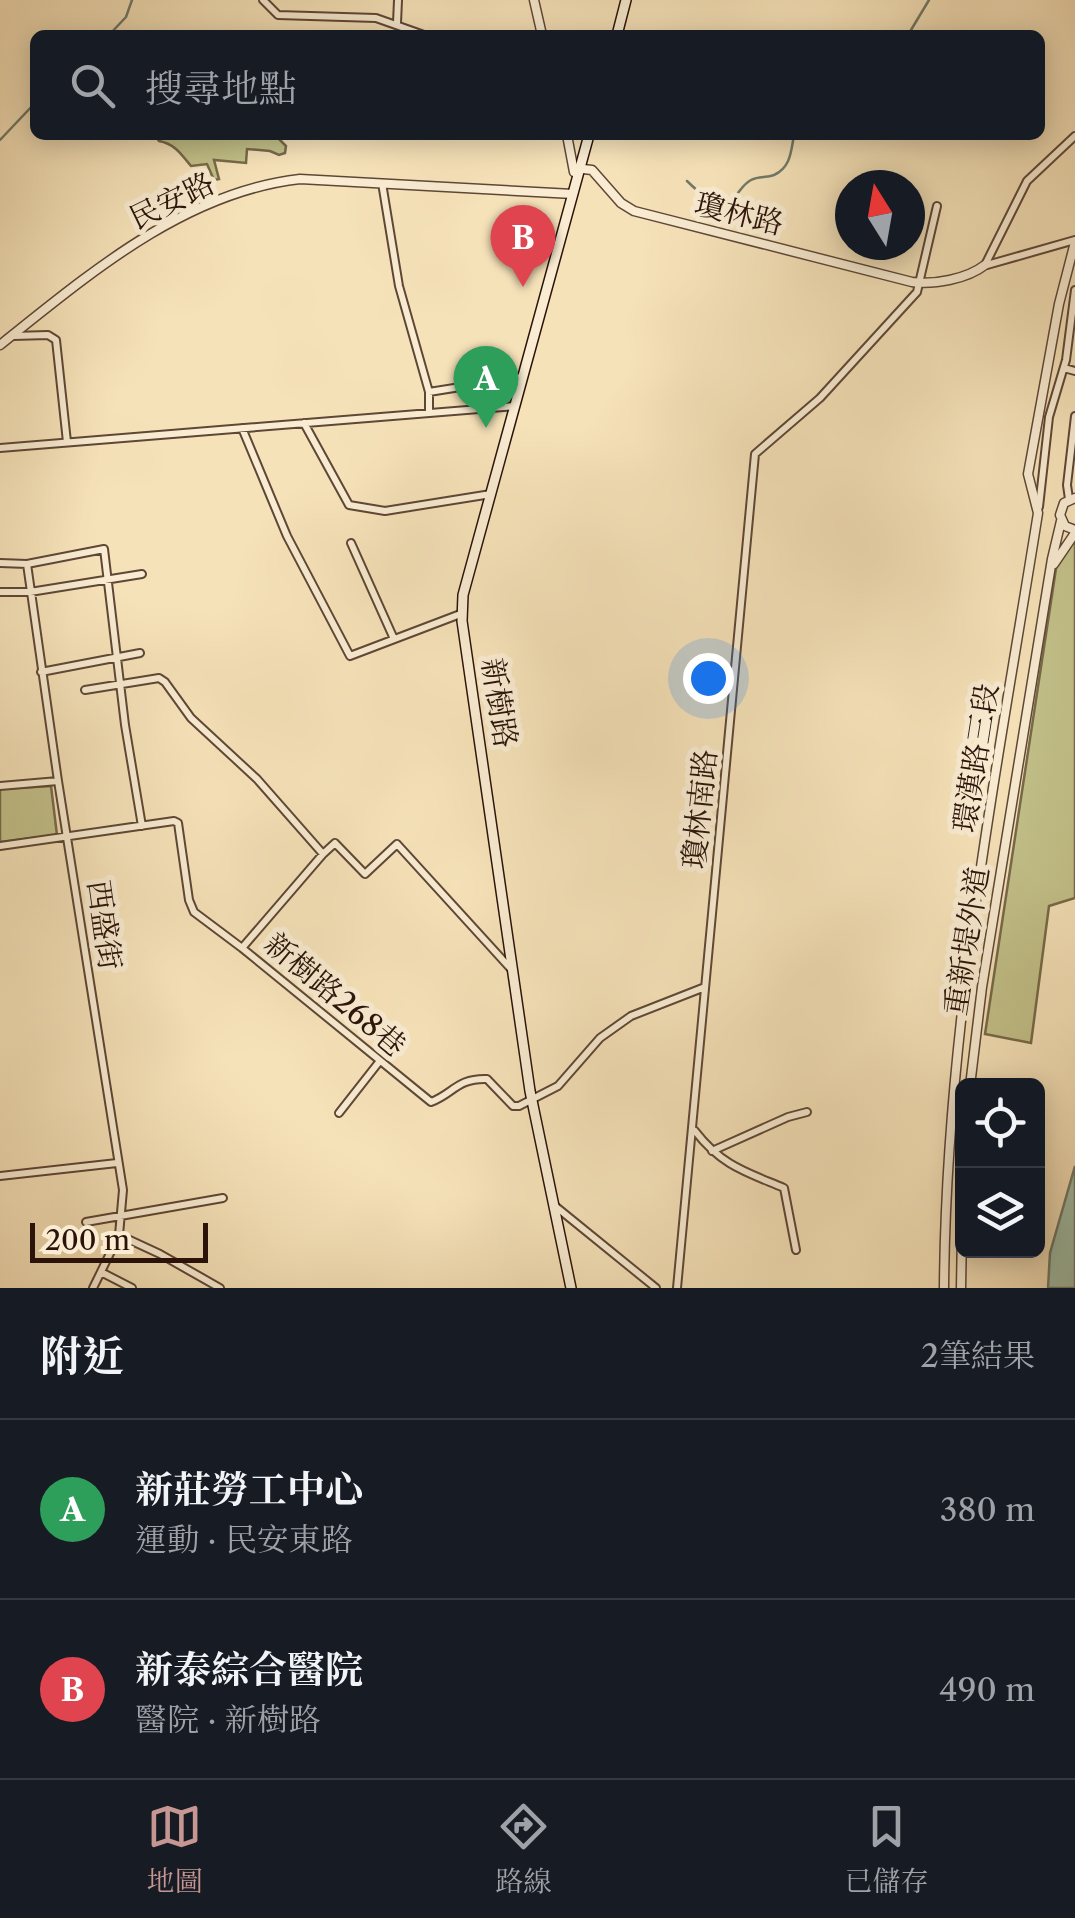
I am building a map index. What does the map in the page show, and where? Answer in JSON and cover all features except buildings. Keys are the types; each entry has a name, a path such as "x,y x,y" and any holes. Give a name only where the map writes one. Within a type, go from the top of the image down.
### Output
{"main road":[{"path":"618,30 626,0"},
{"name":"新樹路","path":"572,1288 532,1100 463,612 464,594 587,140"}],"street":[{"path":"263,0 278,15 361,17 412,30"},
{"path":"397,24 398,0"},
{"path":"534,0 541,30"},
{"path":"986,265 1028,181 1075,136"},
{"path":"568,140 577,168"},
{"name":"瓊林路","path":"577,168 592,170 634,211 921,283 976,272 986,265"},
{"name":"民安路","path":"0,345 127,248 181,216 289,181 574,190"},
{"path":"382,183 399,286 429,392 430,413"},
{"path":"921,283 937,206"},
{"path":"986,265 1075,241"},
{"name":"環漢路三段","path":"944,1288 956,1057 978,888 1038,513 1028,474 1059,304 1075,241"},
{"name":"瓊林南路","path":"678,1288 755,454 820,398 921,283"},
{"path":"1038,513 1049,417 1064,368 1075,290"},
{"path":"12,336 48,335 56,340 67,442"},
{"path":"1064,368 1075,371"},
{"path":"429,392 524,377"},
{"path":"0,448 516,406"},
{"path":"1072,499 1068,486 1075,416"},
{"path":"304,423 348,504 386,511 492,494"},
{"path":"242,428 287,536 350,656 463,612"},
{"name":"重新堤外道","path":"971,1078 982,987 1061,508 1072,499"},
{"name":"重新堤外道","path":"1052,568 1075,531 1061,521"},
{"path":"351,544 394,639"},
{"path":"0,563 28,564 104,549 142,826"},
{"name":"西盛街","path":"28,564 41,672 122,1190 119,1235 93,1288"},
{"path":"0,592 30,592 142,574"},
{"path":"41,672 140,653"},
{"path":"84,690 159,678 192,718 257,779 323,854 335,842 365,874 396,844 515,974"},
{"path":"0,786 58,781"},
{"path":"0,846 174,820 178,823 194,912 242,948"},
{"name":"新樹路268巷","path":"323,854 242,948 431,1102 452,1087 480,1078 488,1079 513,1106 532,1100"},
{"path":"532,1100 558,1086 600,1038 631,1016 705,987"},
{"path":"339,1112 379,1062"},
{"path":"711,1151 807,1112"},
{"path":"694,1130 711,1151 743,1173 784,1188 796,1250"},
{"path":"0,1176 117,1164"},
{"path":"86,1222 223,1198"},
{"path":"554,1206 656,1288"},
{"path":"119,1235 220,1288"},
{"path":"961,1288 962,1258"},
{"path":"101,1272 132,1288"}],"shaded area":[{"path":"280,140 286,146 285,153 279,155 247,149 246,163 214,160 219,179 214,180 207,164 191,166 177,150 159,141"},
{"path":"1075,540 1075,898 1049,906 1031,1043 985,1034 1057,562"},
{"path":"51,786 57,835 0,842 0,789"},
{"path":"1075,1166 1075,1288 1048,1288 1050,1253"}],"waterway":[{"path":"114,30 126,17 132,0"},
{"path":"911,30 929,0"},
{"path":"0,140 30,108"},
{"path":"687,181 715,201 728,201 751,180 774,175 784,168 793,140"}],"place":[{"name":"新泰綜合醫院","path":"523,287"},
{"name":"新莊勞工中心","path":"486,428"}]}
